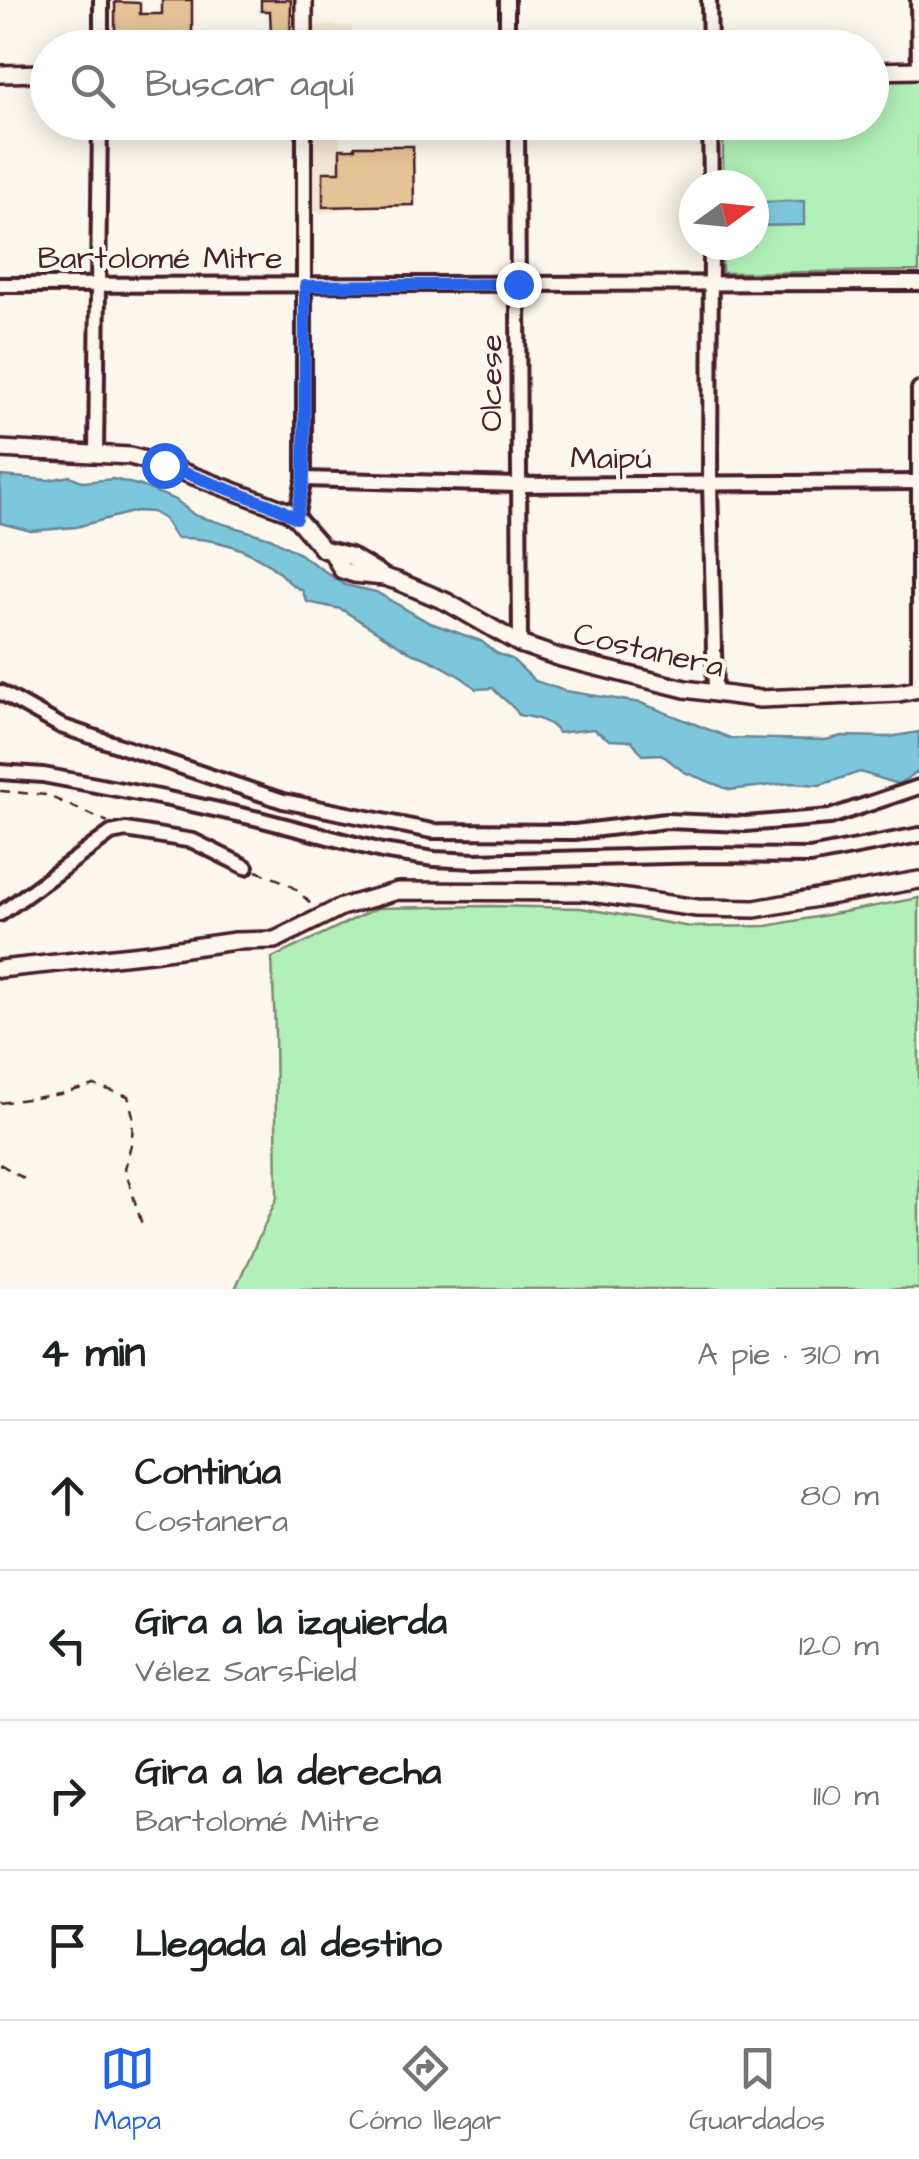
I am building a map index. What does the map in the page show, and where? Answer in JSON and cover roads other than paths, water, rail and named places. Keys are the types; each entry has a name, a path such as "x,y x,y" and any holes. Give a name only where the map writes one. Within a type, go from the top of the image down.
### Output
{"street":[{"path":"101,0 101,30"},
{"path":"304,0 304,30"},
{"path":"507,0 507,30"},
{"path":"709,0 710,30"},
{"path":"889,71 919,70 918,0"},
{"path":"0,74 30,74"},
{"path":"96,454 100,140"},
{"path":"296,518 304,479 304,140"},
{"name":"Olcese","path":"518,140 520,644"},
{"path":"710,140 710,170"},
{"path":"711,260 710,484 715,692"},
{"name":"Bartolomé Mitre","path":"0,285 919,283"},
{"path":"919,388 919,686"},
{"name":"Costanera","path":"0,448 130,456 164,465 296,518 314,540 332,552 342,570 384,577 446,602 520,644 561,658 660,683 744,698 899,693 919,686"},
{"name":"Maipú","path":"304,479 518,485 918,482"},
{"path":"0,692 61,726 283,801 432,832 575,832 666,820 746,824 830,817 919,787"},
{"path":"0,772 44,775 164,798 382,852 434,859 810,856 919,835"},
{"path":"0,914 111,832 126,830 193,841 246,866"},
{"path":"0,969 235,941 275,940 322,915 386,893 584,892 697,908 755,909 919,880"}],"water":[{"path":"804,201 804,225 769,226 769,202"},
{"path":"0,476 49,480 70,476 84,482 113,479 141,486 176,500 194,515 270,538 345,585 376,592 428,622 481,641 512,659 535,681 565,691 641,703 730,738 826,740 919,732 919,771 898,784 860,772 820,785 790,783 730,790 684,772 661,754 643,755 632,741 610,740 593,729 558,733 546,722 519,715 493,688 476,689 341,609 307,602 302,590 254,555 203,539 176,538 164,519 152,512 136,511 76,527 31,531 0,523"}]}
